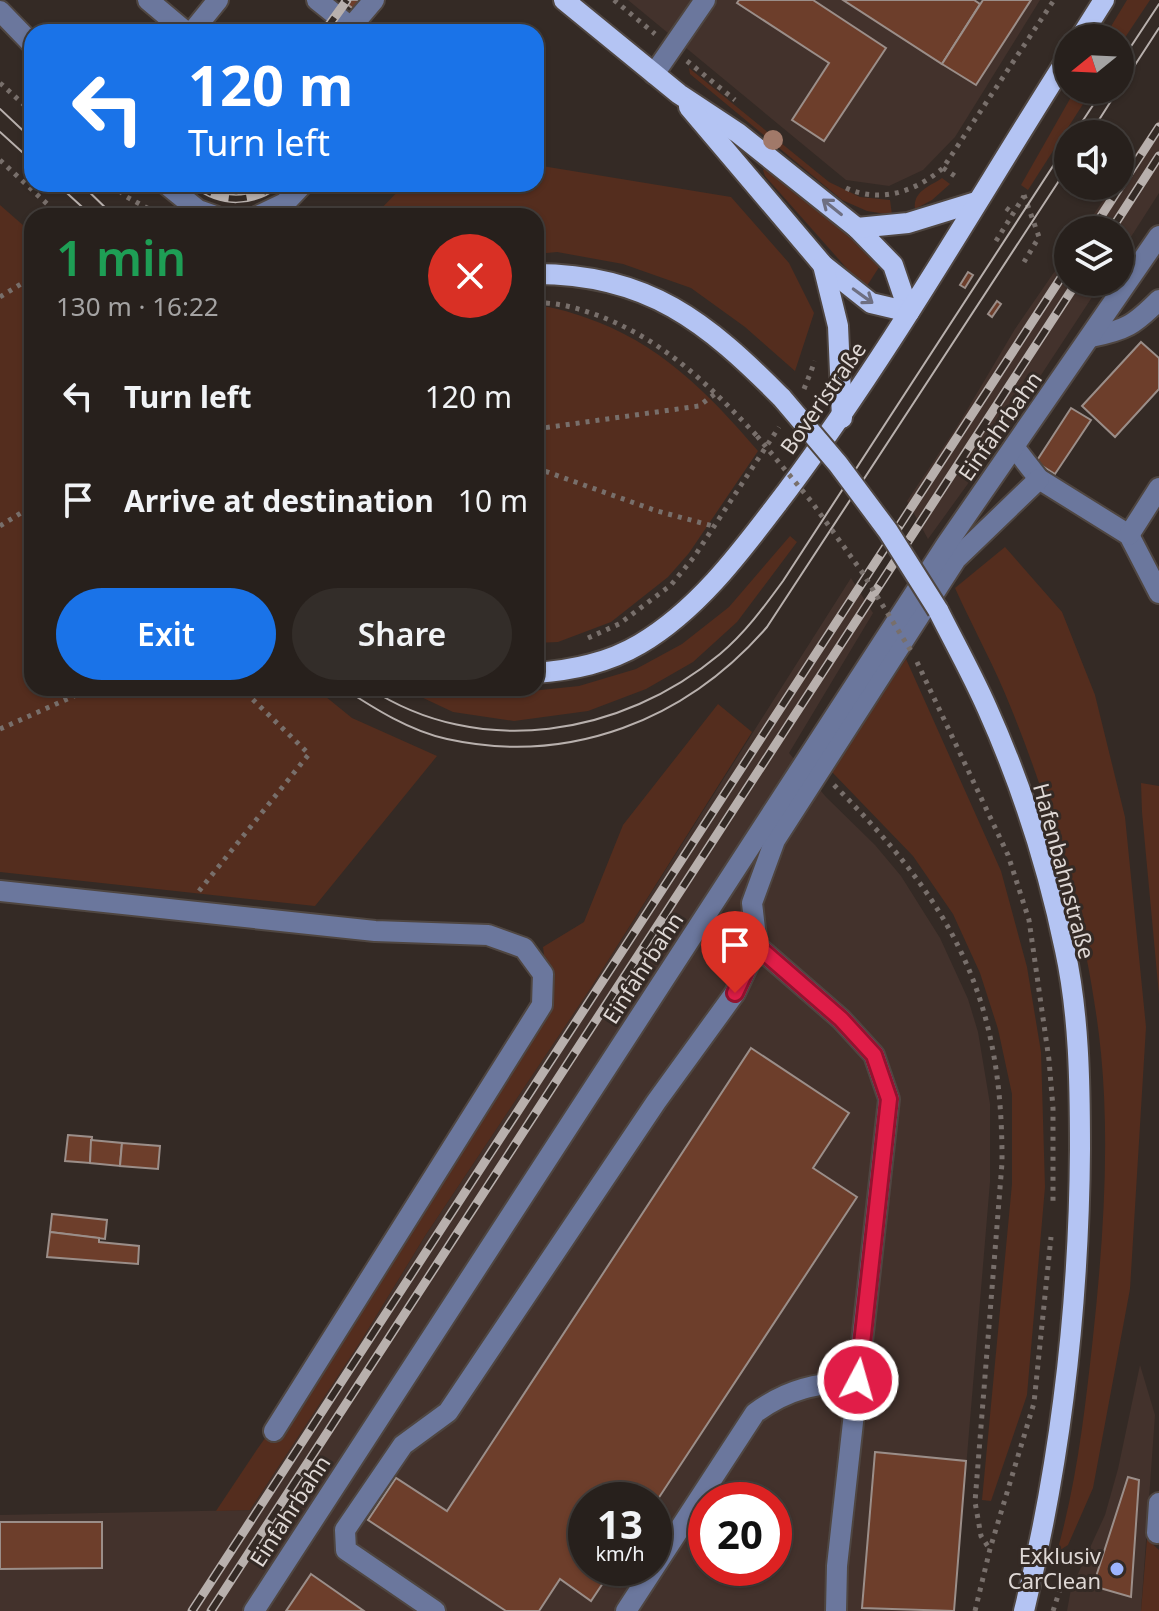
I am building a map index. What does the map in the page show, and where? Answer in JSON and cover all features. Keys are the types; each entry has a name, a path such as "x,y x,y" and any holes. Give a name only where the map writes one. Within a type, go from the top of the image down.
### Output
{"main road":[{"path":"564,0 679,94 738,133 857,228 893,265 909,312"},
{"path":"1089,24 1104,0"},
{"name":"Boveristraße","path":"544,672 598,663 640,644 701,595 745,546 842,418 1054,79"},
{"path":"679,94 723,150 823,265 871,303 909,312"},
{"path":"857,228 908,223 976,202"},
{"path":"823,265 838,326 842,418"},
{"name":"Boveristraße","path":"544,274 609,282 659,299 714,334 784,407"},
{"name":"Hafenbahnstraße","path":"784,407 838,464 888,531 938,610 987,708 1031,824 1065,951 1080,1072 1080,1228 1063,1413 1049,1498 1024,1611"}],"street":[{"path":"5,0 0,9 24,35"},
{"path":"148,0 179,24"},
{"path":"196,24 218,0"},
{"path":"317,0 347,24"},
{"path":"358,24 374,0"},
{"path":"654,74 705,0"},
{"path":"176,192 196,208"},
{"path":"275,208 295,192"},
{"name":"Einfahrbahn","path":"254,1611 946,545 1159,236"},
{"path":"1091,337 1115,333 1136,323 1159,300"},
{"path":"1015,448 1039,479 1129,535 1159,593"},
{"path":"435,1611 346,1550 345,1530 403,1445 448,1412 656,1102 735,993 757,946 752,903 775,840 956,559 1039,479"},
{"path":"1129,535 1159,488"},
{"path":"0,891 375,931 488,935 524,948 543,974 542,1005 274,1431"},
{"path":"757,946 841,1019 874,1055 889,1099 837,1566 836,1611"},
{"path":"626,1611 755,1413 774,1399 809,1385 858,1380"},
{"path":"1157,1533 1159,1503"}],"path":[{"path":"614,0 744,108"},
{"path":"839,184 875,195 902,193 926,183 943,168 1054,0"},
{"path":"0,83 24,105"},
{"path":"0,160 24,182"},
{"path":"943,168 955,176"},
{"path":"34,192 51,208"},
{"path":"121,192 147,208"},
{"path":"996,241 1024,195 1039,237 1024,262"},
{"path":"1006,208 1013,213"},
{"path":"0,297 24,282"},
{"path":"544,304 581,308 652,340 683,362 716,393 811,501 862,572 911,651 1008,855 1029,920 1053,1108 1053,1209"},
{"path":"803,392 815,360"},
{"path":"544,428 699,406 716,393"},
{"path":"589,638 619,624 671,585 694,557 784,407"},
{"path":"544,471 657,511 713,526"},
{"path":"0,526 24,511"},
{"path":"0,729 74,696"},
{"path":"194,910 196,895 309,754 249,696"},
{"path":"833,784 912,870 937,906 973,977 988,1023 1002,1116 1002,1163 975,1502 981,1536 990,1549"},
{"path":"975,1611 990,1549 1034,1403 1053,1223"},
{"path":"1053,1611 1065,1574"}],"shaded area":[{"path":"628,0 1040,0 955,137 923,170 889,186 846,180"},
{"path":"1127,0 1150,0 1134,24 1112,24"},
{"path":"689,68 829,182 860,197 890,200 892,215 867,211 842,200 690,74"},
{"path":"1067,104 1083,104 1073,120 1058,120"},
{"path":"1159,119 1159,193 1134,232 1134,216 1093,216 1103,200 1134,200 1134,156"},
{"path":"1054,127 1054,149 1028,190 1021,185"},
{"path":"544,166 731,197 789,263 814,313 795,371 745,327 691,288 623,264 557,252 544,253 544,208 382,208 397,192 544,192"},
{"path":"767,167 863,244 881,264 865,289 765,176 763,170"},
{"path":"942,178 950,184 932,200 915,209 919,194"},
{"path":"0,205 24,226 24,696 325,696 352,718 437,756 315,906 0,872"},
{"path":"1054,272 1054,296 1093,296 988,456 928,539 907,501 958,425 1015,329"},
{"path":"544,307 566,311 611,328 659,355 701,390 758,451 689,553 668,577 611,622 558,642 544,643"},
{"path":"790,536 797,542 737,622 693,662 646,689 588,711 514,721 453,712 419,696 544,696 544,690 579,686 636,669 682,644 729,607"},
{"path":"1005,547 1062,612 1095,695 1125,817 1146,1027 1130,1289 1093,1488 1068,1545 1057,1552 1080,1445 1097,1302 1104,1195 1104,1088 1088,965 1056,834 1011,708 955,588"},
{"path":"851,578 873,613 789,753 901,876 940,938 968,999 978,1032 990,1104 990,1182 954,1611 0,1611 0,1515 250,1510 361,1341 425,1236 592,986"},
{"path":"906,659 1001,871 1027,967 1041,1052 1045,1187 1027,1395 991,1501 982,1500 1012,1184 1012,1094 998,1029 980,973 953,914 913,856 831,771"},
{"path":"718,704 752,732 592,986 425,1236 361,1341 250,1510 216,1511 414,1230 550,1004 543,947 584,922 623,825"},
{"path":"1141,783 1159,786 1159,995 1142,812"},
{"path":"1140,1365 1155,1415 1141,1611 1067,1611 1071,1589 1105,1515"},
{"path":"1147,1539 1159,1550 1159,1611 1141,1611"}],"building":[{"path":"342,0 365,0 356,11"},
{"path":"739,0 813,0 886,48 824,141 792,120 829,63 737,3"},
{"path":"843,0 974,0 980,4 942,64"},
{"path":"983,0 1031,0 976,85 942,64"},
{"path":"968,272 973,275 965,288 960,285"},
{"path":"997,301 1001,304 992,317 988,314"},
{"path":"1141,342 1159,358 1159,389 1115,437 1082,406"},
{"path":"1071,408 1091,420 1055,474 1036,462"},
{"path":"751,1048 849,1113 813,1168 857,1197 669,1482 568,1482 568,1585 560,1579 539,1611 506,1611 368,1520 396,1478 447,1511"},
{"path":"68,1135 92,1137 90,1163 65,1161"},
{"path":"91,1140 122,1143 120,1166 90,1163"},
{"path":"122,1143 160,1146 158,1169 120,1166"},
{"path":"52,1214 107,1220 105,1239 50,1232"},
{"path":"50,1232 139,1246 138,1264 47,1257"},
{"path":"875,1452 966,1461 954,1611 862,1608"},
{"path":"1128,1477 1139,1480 1131,1597 1093,1586"},
{"path":"0,1522 102,1522 102,1568 0,1569"},
{"path":"311,1574 364,1611 286,1611"},
{"path":"570,1586 601,1586 591,1601"}],"tram line":[{"path":"1134,42 1159,4"},
{"path":"1134,66 1159,28"},
{"path":"1083,120 1094,104"},
{"path":"1099,120 1109,104"},
{"path":"0,109 24,132"},
{"path":"0,132 24,154"},
{"path":"384,696 412,711 456,725 503,731 549,729 595,720 639,704 681,682 720,654 746,629 783,581 1054,165"},
{"path":"356,696 420,731 447,739 493,746 538,746 581,740 623,728 663,710 700,688 735,660 767,627 1054,188"},
{"path":"66,192 83,208"},
{"path":"89,192 106,208"}],"railway":[{"path":"330,24 347,0"},
{"path":"1101,216 1159,127"},
{"path":"1120,216 1159,156"},
{"path":"208,192 236,199 263,192"},
{"path":"192,1611 1054,288"},
{"path":"211,1611 1068,296"}],"place":[{"name":"Exklusiv CarClean","path":"1117,1569"}],"route":[{"path":"735,993 757,946 841,1019 874,1055 889,1099 858,1380"}]}
